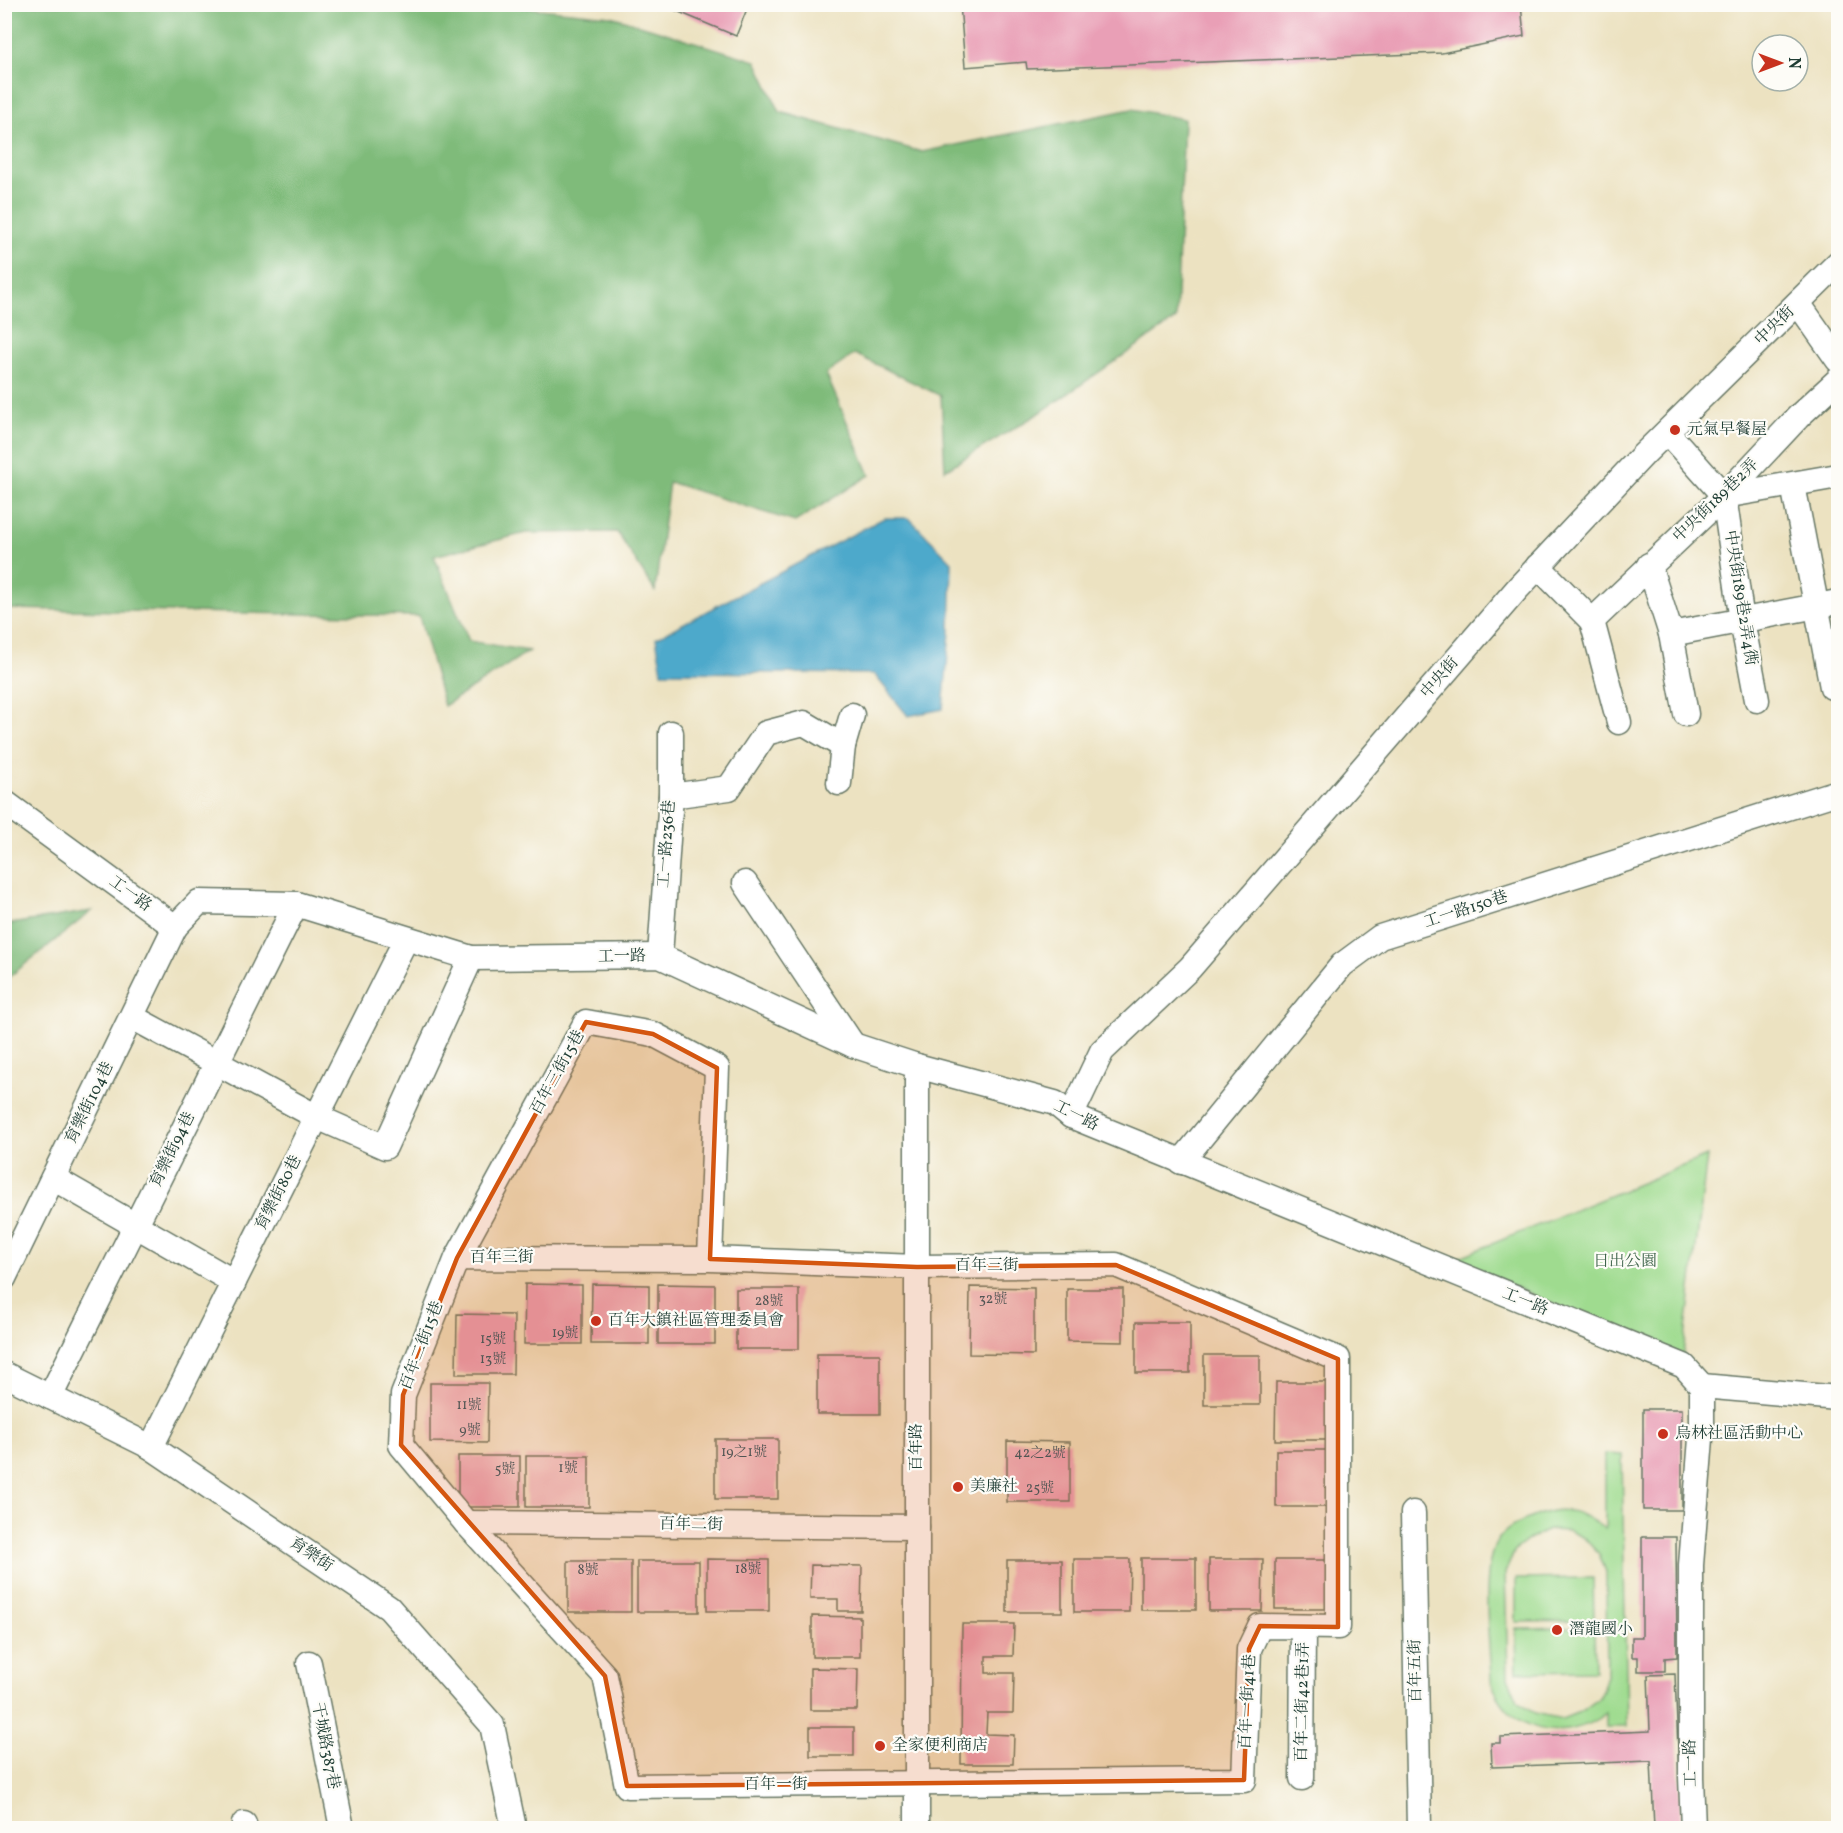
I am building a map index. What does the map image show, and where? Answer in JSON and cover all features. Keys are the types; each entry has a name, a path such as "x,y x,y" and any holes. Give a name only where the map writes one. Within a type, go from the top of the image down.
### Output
{"street":[{"name":"中央街","path":"1071,1116 1102,1051 1190,968 1538,566 1666,432 1839,263"},
{"path":"1798,303 1839,360"},
{"name":"中央街189巷2弄","path":"1592,621 1724,496 1800,415 1839,380"},
{"path":"1666,432 1724,496 1839,476"},
{"path":"1793,485 1827,604 1832,687"},
{"name":"中央街189巷2弄4衖","path":"1724,496 1742,621 1757,700"},
{"path":"1649,565 1671,634 1686,714"},
{"path":"1538,566 1592,621 1619,722"},
{"path":"1671,634 1827,604"},
{"path":"839,783 843,746 852,715"},
{"path":"670,796 729,788 766,733 804,723 843,746"},
{"name":"工一路236巷","path":"660,956 670,796 670,733"},
{"name":"工一路150巷","path":"1181,1162 1342,965 1380,937 1839,792"},
{"name":"工一路","path":"4,802 175,927 199,902 296,904 471,958 660,956 853,1045 916,1066 1055,1103 1071,1116 1181,1162 1684,1366 1702,1386 1702,1426 1691,1565 1693,1828"},
{"path":"745,883 853,1045"},
{"name":"育樂街94巷","path":"50,1397 296,904"},
{"name":"育樂街104巷","path":"4,1278 175,927"},
{"name":"育樂街80巷","path":"152,1447 406,939"},
{"path":"132,1017 216,1065 317,1117 385,1147 471,958"},
{"name":"百年三街15巷","path":"457,1258 586,1022 653,1034 717,1068 710,1259"},
{"name":"百年路","path":"916,1066 916,1828"},
{"path":"53,1178 234,1282"},
{"name":"百年三街","path":"457,1258 710,1259 916,1267 1116,1265 1338,1359 1338,1627 1303,1627"},
{"name":"百年二街15巷","path":"457,1258 403,1395 401,1445 466,1523"},
{"name":"育樂街","path":"4,1374 152,1447 389,1608 492,1725 514,1828"},
{"path":"1702,1386 1839,1398"},
{"name":"百年五街","path":"1413,1513 1419,1828"},
{"name":"百年二街","path":"466,1523 916,1527"},
{"name":"百年一街","path":"466,1523 605,1676 627,1786 916,1785 1244,1780"},
{"name":"百年一街41巷","path":"1244,1780 1249,1649 1260,1626 1303,1627"},
{"name":"百年二街42巷1弄","path":"1302,1778 1303,1627"},
{"name":"干城路387巷","path":"309,1663 342,1828"}],"highlighted area":[{"path":"586,1022 653,1034 717,1068 710,1259 917,1267 1116,1265 1338,1359 1338,1627 1260,1626 1249,1649 1244,1780 627,1786 605,1676 401,1445 403,1395 457,1258"}],"green space":[{"path":"488,4 611,16 756,61 780,112 922,152 1132,109 1184,119 1176,319 1041,412 945,470 941,396 855,354 826,374 870,475 795,522 669,482 655,591 617,532 526,533 434,556 469,641 529,651 444,706 419,616 5,609 5,5"},
{"path":"92,911 5,980 5,925"},
{"name":"日出公園","path":"1707,1156 1682,1363 1455,1259"},
{"path":"1605,1454 1622,1455 1627,1727 1606,1727 1606,1713 1590,1723 1573,1729 1555,1731 1523,1722 1510,1712 1499,1698 1491,1680 1487,1590 1491,1556 1496,1543 1514,1525 1558,1510 1582,1515 1605,1529","holes":["1549,1530 1569,1531 1584,1538 1599,1554 1606,1572 1607,1677 1598,1699 1582,1711 1562,1719 1535,1713 1518,1701 1508,1677 1505,1573 1515,1550 1531,1538"]},
{"path":"1593,1578 1594,1621 1516,1622 1516,1579"},
{"path":"1594,1628 1595,1671 1517,1672 1516,1629"}],"water":[{"path":"884,518 909,518 952,562 950,632 943,709 908,716 874,674 662,672 656,638"}],"building":[{"path":"660,4 749,4 736,36"},
{"path":"960,4 1521,4 1524,36 1442,53 1027,69 1026,62 965,67"},
{"path":"525,1284 582,1285 582,1344 524,1344"},
{"path":"592,1284 649,1285 649,1344 591,1344"},
{"path":"658,1284 715,1285 715,1344 658,1344"},
{"path":"970,1287 1034,1288 1034,1355 969,1354"},
{"path":"736,1289 799,1289 799,1349 736,1349"},
{"path":"1067,1289 1123,1289 1123,1342 1067,1341"},
{"path":"457,1314 514,1315 513,1374 456,1374"},
{"path":"1136,1322 1190,1322 1190,1373 1136,1373"},
{"path":"817,1354 880,1354 880,1414 817,1414"},
{"path":"1204,1355 1260,1355 1260,1405 1204,1405"},
{"path":"1276,1382 1328,1382 1328,1440 1275,1440"},
{"path":"430,1383 488,1383 487,1443 430,1442"},
{"name":"烏林社區活動中心","path":"1643,1409 1682,1409 1682,1510 1643,1510"},
{"path":"715,1439 778,1439 778,1499 715,1499"},
{"path":"1007,1441 1070,1442 1070,1502 1007,1502"},
{"path":"1276,1450 1328,1450 1328,1507 1276,1507"},
{"path":"458,1456 520,1456 520,1507 458,1507"},
{"path":"526,1456 589,1456 589,1507 526,1507"},
{"path":"1642,1537 1676,1537 1677,1657 1665,1658 1665,1671 1638,1671 1638,1657 1632,1657 1632,1637 1642,1637"},
{"path":"1141,1558 1196,1558 1196,1610 1141,1610"},
{"path":"707,1559 769,1560 769,1611 707,1611"},
{"path":"1074,1559 1130,1559 1129,1612 1074,1612"},
{"path":"1209,1559 1263,1559 1262,1611 1209,1611"},
{"path":"1007,1560 1062,1560 1062,1612 1007,1612"},
{"path":"1275,1560 1330,1560 1330,1609 1275,1609"},
{"path":"568,1561 631,1561 631,1612 568,1612"},
{"path":"637,1561 699,1561 699,1612 637,1612"},
{"path":"811,1565 862,1566 861,1611 838,1611 838,1599 810,1599"},
{"path":"812,1616 860,1617 860,1657 812,1657"},
{"path":"962,1624 1014,1624 1013,1656 986,1656 986,1673 1014,1673 1013,1713 987,1713 986,1734 1014,1735 1013,1764 961,1764"},
{"path":"810,1668 858,1669 857,1710 810,1710"},
{"path":"1675,1674 1681,1828 1654,1828 1651,1761 1492,1767 1491,1743 1500,1743 1500,1737 1650,1731 1648,1675"},
{"path":"810,1727 854,1727 854,1756 810,1756"}],"place":[{"name":"元氣早餐屋","path":"1675,430"},
{"name":"百年大鎮社區管理委員會","path":"596,1321"},
{"name":"烏林社區活動中心","path":"1663,1434"},
{"name":"美廉社","path":"958,1487"},
{"name":"潛龍國小","path":"1557,1630"},
{"name":"全家便利商店","path":"880,1746"}]}
